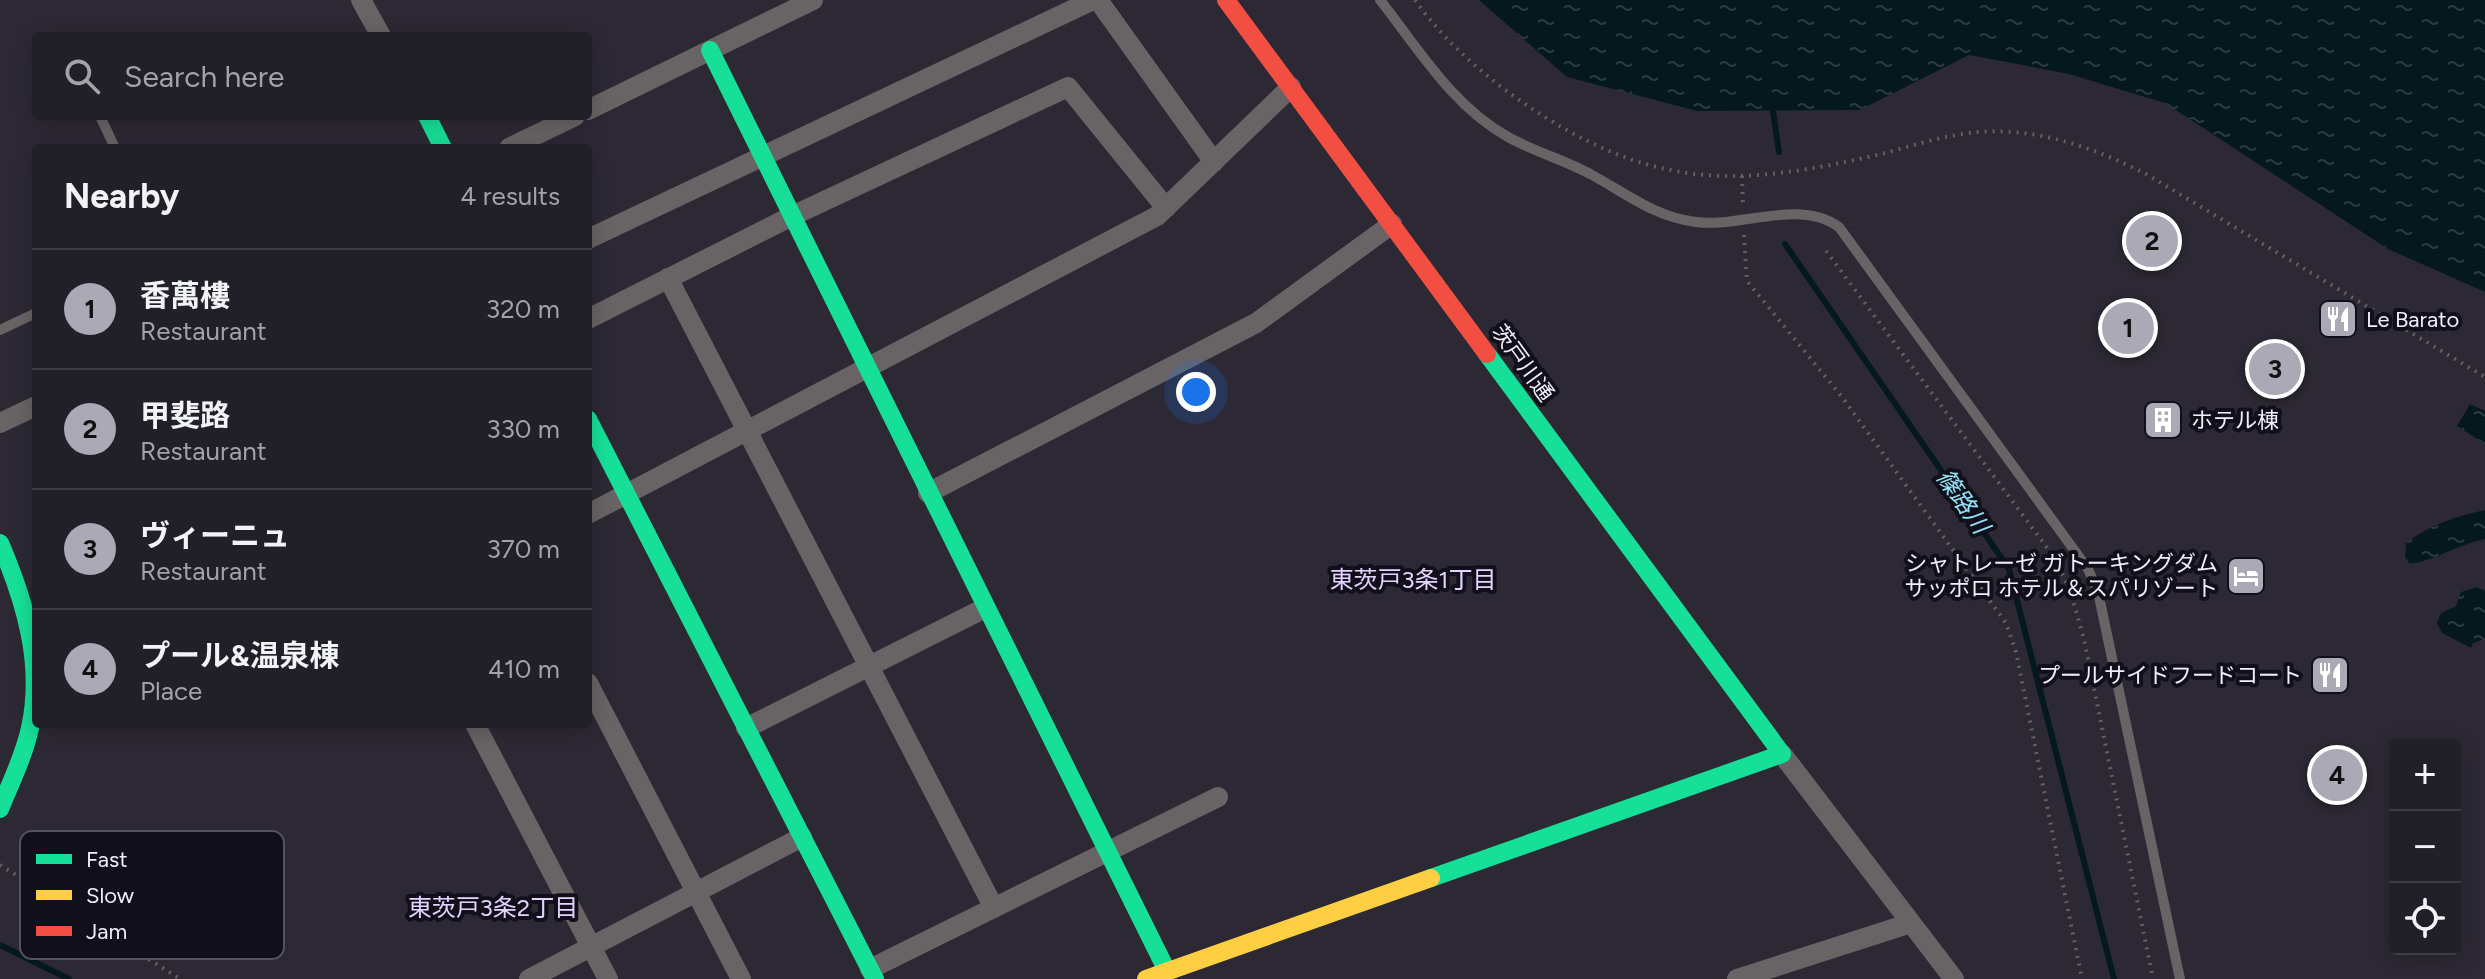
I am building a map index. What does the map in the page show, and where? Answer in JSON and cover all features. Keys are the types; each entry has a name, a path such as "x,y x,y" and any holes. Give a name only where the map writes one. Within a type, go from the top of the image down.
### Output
{"street":[{"path":"361,0 379,32"},
{"path":"592,108 813,0"},
{"path":"592,237 1095,0 1214,162"},
{"name":"茨戸川通","path":"1226,0 1782,754"},
{"path":"710,50 865,369 1167,971"},
{"path":"592,317 790,217 1068,87 1166,208"},
{"path":"592,512 1157,216 1291,87"},
{"path":"429,120 441,144"},
{"path":"517,144 567,120"},
{"path":"928,493 1256,323 1392,224"},
{"path":"668,278 994,908"},
{"path":"0,423 32,408"},
{"path":"592,427 872,974 994,908 1218,797"},
{"path":"0,543 26,604 32,652"},
{"path":"746,728 985,608"},
{"path":"592,691 741,979"},
{"path":"0,809 32,717"},
{"path":"477,728 608,979"},
{"path":"1146,979 1782,754 1954,979"},
{"path":"529,979 590,944 802,837"},
{"path":"1737,979 1911,923"}],"lane":[{"path":"1380,0 1449,89 1483,121 1509,138 1591,174 1668,217 1699,223 1812,213 1839,227 2088,569 2098,592 2180,979"},
{"path":"102,120 113,144"},
{"path":"0,330 32,315"}],"path":[{"path":"1415,0 1503,90 1569,132 1615,156 1649,167 1707,176 1803,172 1977,132 2022,134 2099,150 2146,174 2485,377"},
{"path":"1742,176 1747,281 1851,409 2006,623 2019,666 2082,979"},
{"path":"1826,251 2054,557 2070,590 2084,639 2153,979"},
{"path":"0,865 20,878"},
{"path":"148,959 180,979"}],"water":[{"path":"1479,0 2485,0 2485,292 2388,249 2165,103 2069,74 1969,55 1860,110 1697,111 1567,77"},
{"path":"2470,404 2485,411 2485,444 2457,426"},
{"path":"2485,510 2485,539 2415,563 2409,563 2405,557 2406,543 2424,531 2454,518"},
{"path":"2477,587 2485,591 2485,639 2473,643 2471,648 2442,633 2437,623 2441,613 2456,606 2461,592"}],"waterway":[{"name":"篠路川","path":"1772,104 1779,152"},
{"name":"篠路川","path":"1785,244 2009,569 2114,979"},
{"name":"篠路川","path":"0,945 20,955"},
{"name":"篠路川","path":"28,959 69,979"}],"traffic: fast":[{"path":"710,50 1167,971"},
{"path":"429,120 441,144"},
{"path":"1431,878 1782,754 1487,354"},
{"path":"592,427 875,979"},
{"path":"0,543 24,610 32,649"},
{"path":"0,809 17,769 32,716"}],"traffic: slow":[{"path":"1146,979 1431,878"}],"traffic: jam":[{"path":"1226,0 1487,354"}],"place":[{"name":"甲斐路","path":"2152,241"},
{"name":"Le Barato","path":"2338,319"},
{"name":"香萬樓","path":"2128,328"},
{"name":"ヴィーニュ","path":"2275,369"},
{"name":"ホテル棟","path":"2163,420"},
{"name":"シャトレーゼ ガトーキングダム サッポロ ホテル＆スパリゾート","path":"2246,576"},
{"name":"プールサイドフードコート","path":"2330,675"},
{"name":"プール&温泉棟","path":"2337,775"}],"district":[{"name":"東茨戸3条1丁目","path":"1413,579"},
{"name":"東茨戸3条2丁目","path":"493,907"}]}
